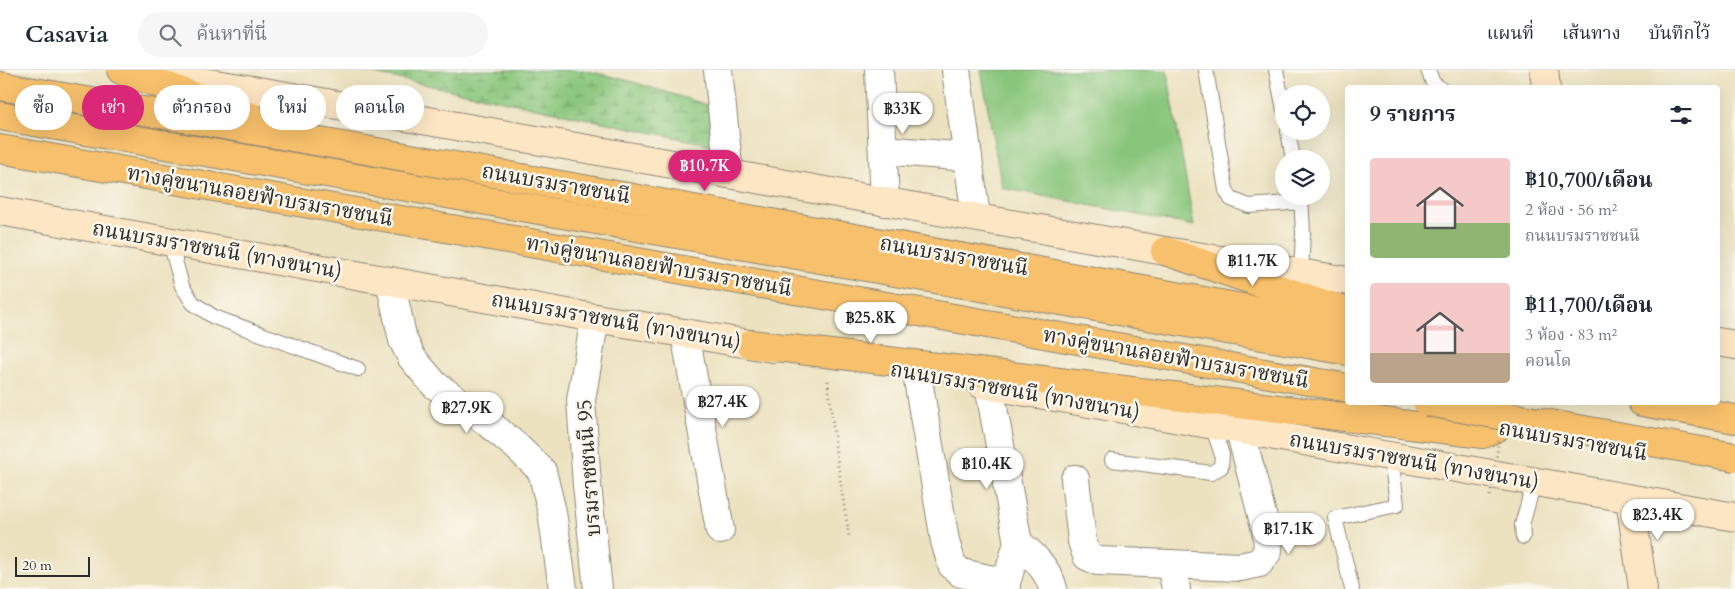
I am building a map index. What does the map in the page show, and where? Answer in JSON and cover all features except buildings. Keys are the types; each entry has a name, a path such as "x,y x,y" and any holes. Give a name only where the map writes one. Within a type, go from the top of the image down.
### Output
{"main road":[{"path":"121,70 246,116 366,150"},
{"path":"128,70 253,90 1165,251 1345,280"},
{"path":"219,70 253,90"},
{"path":"1544,70 1546,85"},
{"name":"ถนนบรมราชชนนี","path":"0,86 1345,326"},
{"name":"ทางคู่ขนานลอยฟ้าบรมราชชนนี","path":"0,116 1345,350"},
{"name":"ทางคู่ขนานลอยฟ้าบรมราชชนนี","path":"0,149 1345,387"},
{"path":"0,163 1345,401"},
{"name":"ถนนบรมราชชนนี (ทางขนาน)","path":"0,211 390,282 1735,517"},
{"path":"1165,251 1345,311"},
{"path":"1720,342 1735,345"},
{"path":"751,344 1483,434 1498,429"},
{"path":"1720,397 1735,400"},
{"name":"ถนนบรมราชชนนี","path":"1368,405 1735,469"},
{"path":"1445,405 1735,457"},
{"path":"1658,405 1735,419"},
{"path":"1630,499 1643,589"}],"street":[{"path":"718,70 729,174"},
{"path":"879,70 885,202"},
{"path":"956,70 976,218"},
{"path":"883,150 968,157"},
{"path":"390,282 403,340 412,358 435,385 482,418 516,446 542,471 552,512 563,589"},
{"name":"บรมราชชนนี 95","path":"595,318 581,400 587,485 598,589"},
{"path":"685,333 720,530"},
{"path":"918,374 941,516 952,565 962,573 1006,586 1018,543 989,386"},
{"path":"1075,479 1082,541 1087,556 1098,561 1173,576 1259,563 1268,551 1267,534 1240,430"},
{"path":"1018,543 1034,557 1051,580 1053,589"}],"lane":[{"path":"1206,70 1226,190 1232,199 1249,206 1275,202"},
{"path":"1276,70 1279,85"},
{"path":"1428,70 1436,85"},
{"path":"1301,205 1303,233 1301,273"},
{"path":"170,242 182,286 193,303 214,317 358,369"},
{"path":"1112,460 1211,473 1221,467 1222,455 1212,425"},
{"path":"1352,589 1335,518 1397,506 1391,457"},
{"path":"1522,538 1522,525 1534,482"}],"path":[{"path":"826,358 836,453 848,536"},
{"path":"1490,496 1498,429"}],"green space":[{"path":"356,70 584,70 630,81 711,106 711,145"},
{"path":"981,70 1167,70 1194,226 1002,188"}]}
